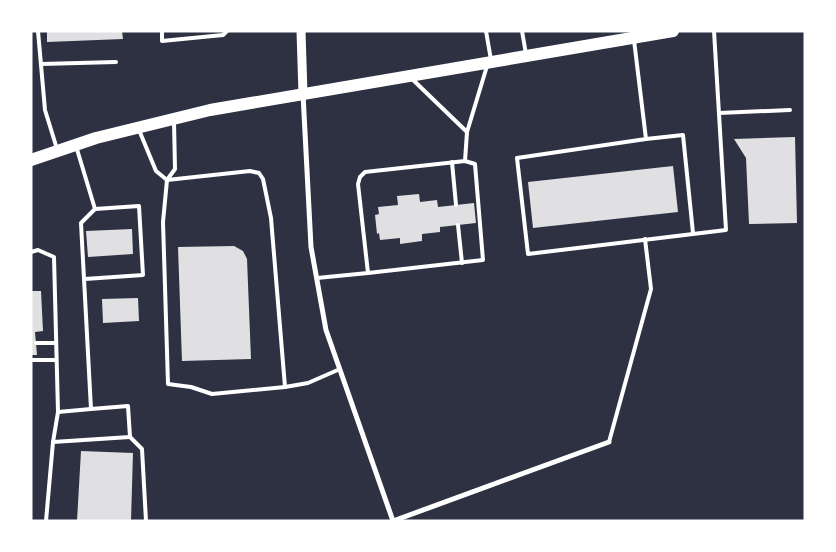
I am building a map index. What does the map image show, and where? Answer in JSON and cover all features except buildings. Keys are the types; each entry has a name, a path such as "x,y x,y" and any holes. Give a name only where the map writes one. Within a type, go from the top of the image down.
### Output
{"main road":[{"path":"31,160 76,145 210,110 673,31"}],"street":[{"path":"301,31 312,247 326,330 393,521 609,442"}],"lane":[{"path":"38,31 45,110 58,151"},
{"path":"162,31 162,41 223,35 227,31"},
{"path":"465,161 467,132 490,62 486,31"},
{"path":"522,31 526,56"},
{"path":"693,233 683,135 517,158 528,254 726,230 714,31"},
{"path":"634,38 646,139"},
{"path":"41,64 116,62"},
{"path":"410,76 467,132"},
{"path":"719,113 790,110"},
{"path":"174,120 175,169 167,180 163,222 168,384 191,387 212,394 285,387 308,382 340,370"},
{"path":"138,128 156,171 167,180 250,171 260,173 271,218 285,387"},
{"path":"76,145 95,208"},
{"path":"317,278 368,273 462,263 483,260 475,164 465,161 452,162 365,172 360,177 358,184 368,273"},
{"path":"452,162 456,205"},
{"path":"85,279 143,276 139,206 95,208 81,223 91,409"},
{"path":"458,225 462,263"},
{"path":"609,442 651,289 645,239"},
{"path":"31,252 38,250 54,257 58,412 46,521"},
{"path":"36,343 56,343"},
{"path":"31,360 56,360"},
{"path":"58,412 128,406 130,437 142,449 146,521"},
{"path":"54,442 130,437"}]}
